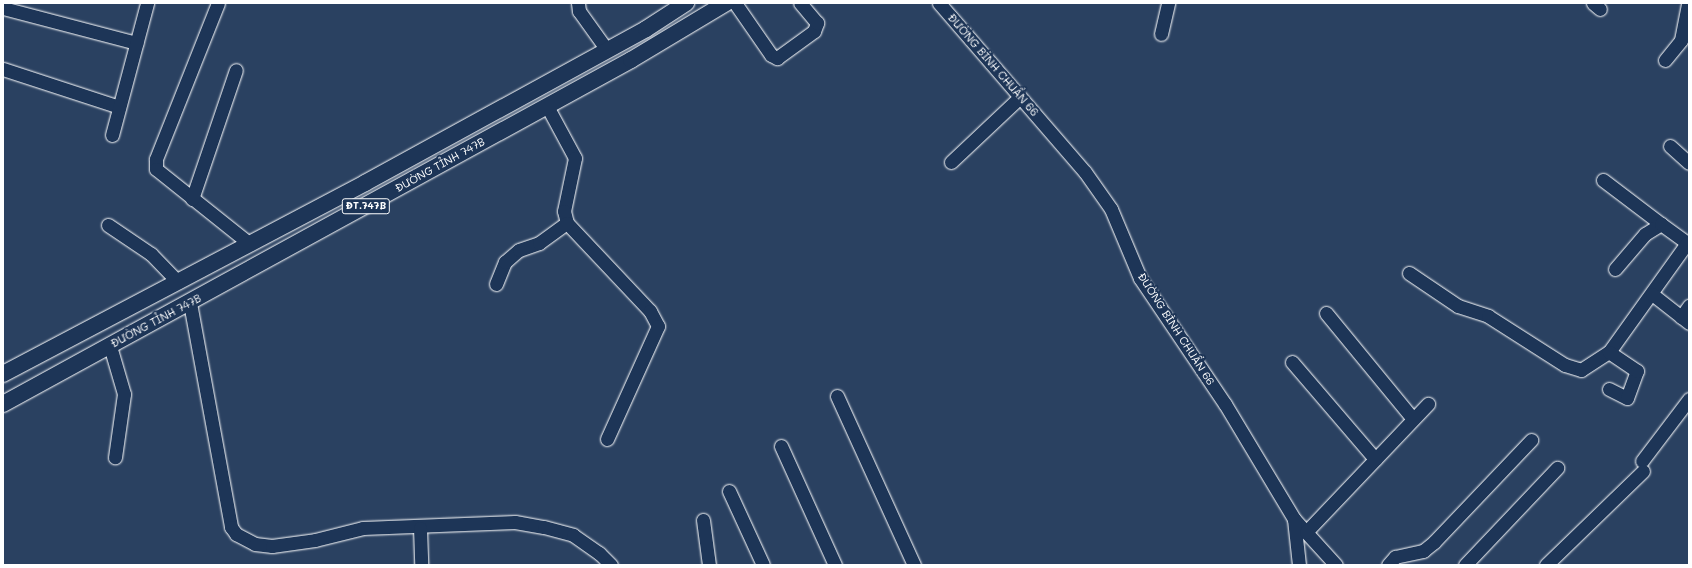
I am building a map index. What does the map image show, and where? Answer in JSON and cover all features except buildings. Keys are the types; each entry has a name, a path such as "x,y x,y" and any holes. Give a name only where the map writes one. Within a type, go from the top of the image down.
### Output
{"main road":[{"name":"ĐƯỜNG TỈNH 747B","path":"3,374 395,167 607,50 686,3"},
{"name":"ĐƯỜNG TỈNH 747B","path":"3,404 190,303 696,24 726,3"},
{"path":"395,167 404,185"}],"street":[{"path":"112,135 147,3"},
{"path":"218,3 156,159 156,169 250,244"},
{"path":"578,3 579,11 607,50"},
{"path":"735,3 771,56 777,58 814,31 817,23 800,3"},
{"name":"ĐƯỜNG BÌNH CHUẨN 66","path":"939,3 1085,172 1111,209 1140,278 1225,404 1294,519 1336,565"},
{"path":"1161,34 1168,3"},
{"path":"1665,60 1680,40 1688,3"},
{"path":"3,8 136,43"},
{"path":"3,69 119,107"},
{"path":"192,199 236,70"},
{"path":"951,162 1020,98"},
{"path":"547,106 575,158 564,211 567,223 650,311 658,326 607,439"},
{"path":"1670,146 1689,163"},
{"path":"1409,273 1458,306 1488,316 1565,364 1581,370 1609,352 1688,243 1603,180"},
{"path":"496,284 505,262 519,250 539,243 567,223"},
{"path":"1615,269 1644,234 1661,224"},
{"path":"108,225 151,254 178,282"},
{"path":"1652,294 1685,320 1689,306"},
{"path":"190,303 231,527 236,534 255,544 272,546 315,540 363,528 420,528 515,522 544,526 573,535 599,553 611,565"},
{"path":"1326,313 1413,420"},
{"path":"110,346 124,394 115,457"},
{"path":"1609,352 1637,371 1627,398 1609,389"},
{"path":"1292,362 1376,459"},
{"path":"837,396 914,565"},
{"path":"1546,565 1643,466 1689,399"},
{"path":"1306,532 1428,404"},
{"path":"1388,565 1395,557 1424,551 1531,440"},
{"path":"781,446 835,565"},
{"path":"1465,565 1557,468"},
{"path":"729,491 763,565"},
{"path":"1294,519 1299,565"},
{"path":"703,520 709,565"},
{"path":"420,528 421,565"}]}
